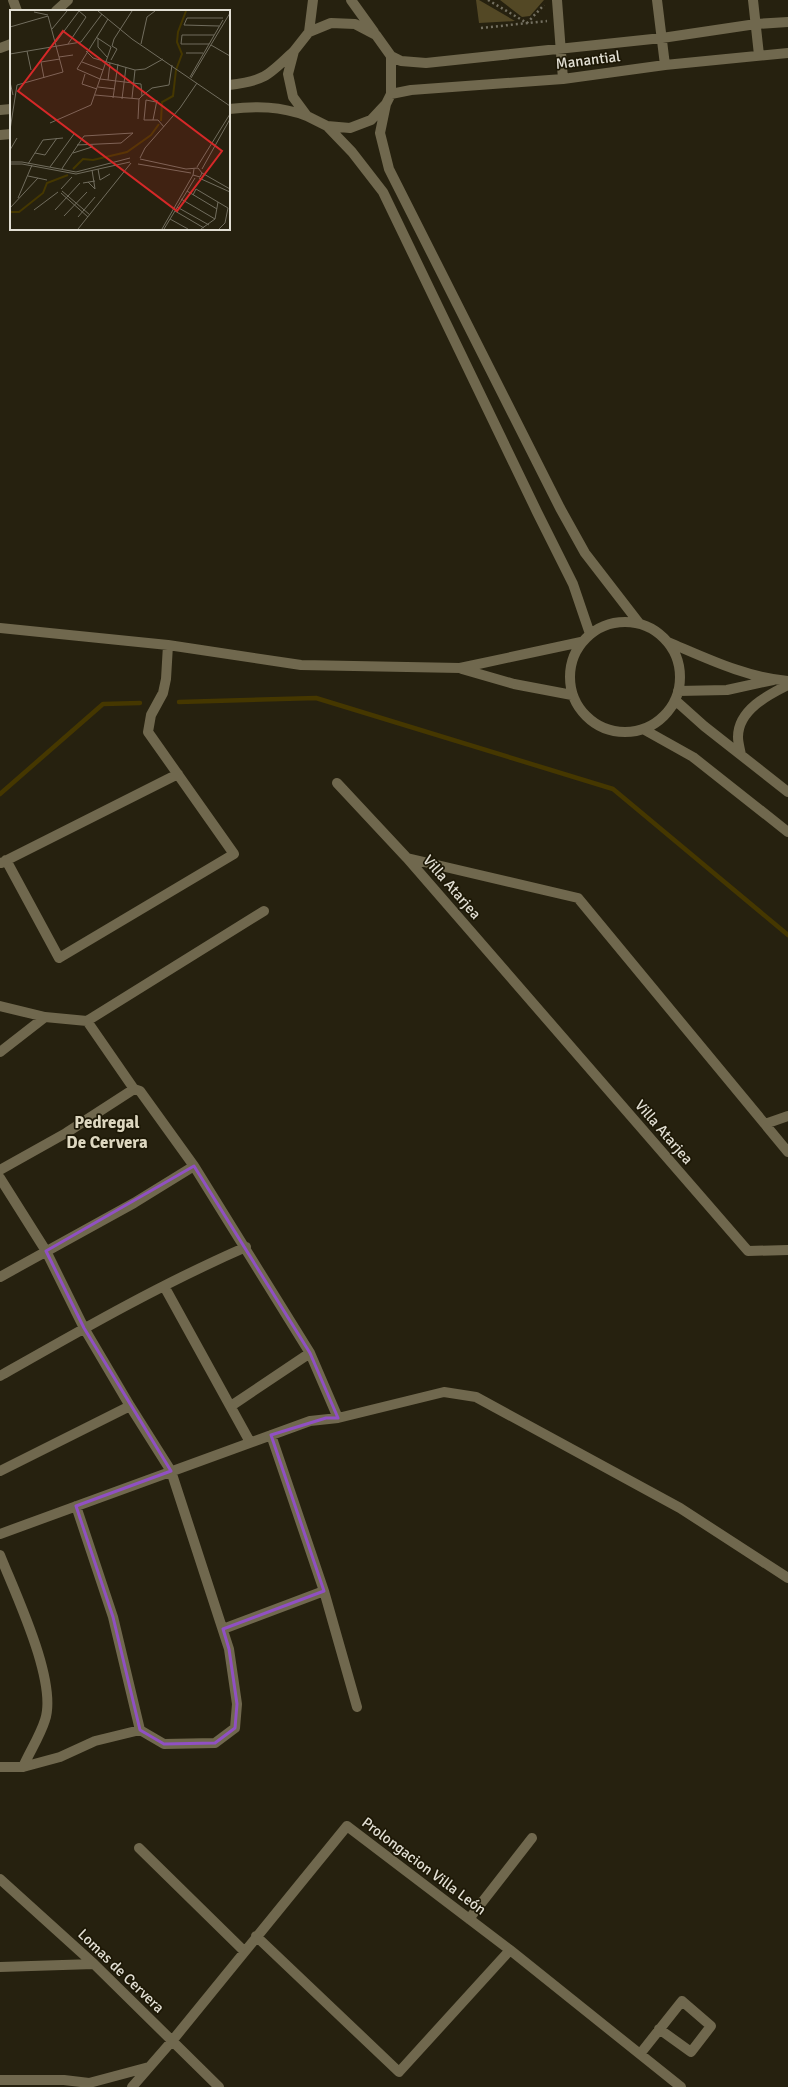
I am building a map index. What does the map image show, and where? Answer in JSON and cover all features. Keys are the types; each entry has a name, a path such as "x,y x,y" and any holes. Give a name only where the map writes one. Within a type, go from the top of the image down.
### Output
{"street":[{"path":"13,0 17,10"},
{"path":"57,10 68,0"},
{"path":"309,32 312,0"},
{"path":"351,0 391,56 401,61 426,63 561,50 662,38 756,24 788,22"},
{"path":"557,0 563,79"},
{"path":"657,0 665,65"},
{"path":"753,0 759,55"},
{"path":"230,85 250,83 268,75 294,51 309,32 331,23 355,24 376,35"},
{"path":"0,48 10,44"},
{"path":"294,51 288,74 293,97 307,116"},
{"name":"Manantial","path":"392,94 411,90 563,79 665,65 788,52"},
{"path":"327,126 350,128 371,120 386,104 392,94 391,56"},
{"path":"386,104 380,133 389,169 560,508 586,553 639,624"},
{"path":"230,109 270,106 291,110 327,126 352,152 383,192 537,512 564,564 573,584 590,634"},
{"path":"0,110 10,108"},
{"path":"0,135 10,134"},
{"path":"622,622 639,624 655,630 668,642 676,657 679,668 677,695 667,712 656,722 643,729 626,732 609,729 594,722 581,710 572,695 570,679 572,662 581,642 590,634 605,625 622,622"},
{"path":"0,628 168,645 301,665 460,668 581,642"},
{"path":"668,642 726,666 775,680 788,681"},
{"path":"168,645 166,679 163,693 151,715 148,732 178,774 234,854 59,958 3,862 178,774"},
{"path":"460,668 514,684 572,695"},
{"path":"677,695 727,690 775,680"},
{"path":"741,755 738,736 746,714 766,696 788,685"},
{"path":"677,695 704,726 788,792"},
{"path":"643,729 693,757 788,832"},
{"path":"337,783 407,858"},
{"name":"Villa Atarjea","path":"407,858 578,898 788,1152"},
{"name":"Villa Atarjea","path":"407,858 748,1251 788,1250"},
{"path":"0,1006 44,1017 87,1021 264,911"},
{"path":"0,1052 44,1017"},
{"path":"87,1021 134,1089 140,1091 194,1166 246,1247 310,1353 338,1418"},
{"path":"0,1170 66,1133 134,1089"},
{"path":"765,1124 788,1116"},
{"path":"0,1277 134,1203 194,1166"},
{"path":"0,1178 46,1251 84,1328 130,1406 171,1471 229,1649 237,1704 235,1728 215,1743 164,1744 140,1730 95,1741 60,1757 23,1766 0,1767"},
{"path":"0,1376 136,1299 205,1264 246,1247"},
{"path":"164,1286 250,1442"},
{"path":"231,1406 310,1353"},
{"path":"0,1534 310,1421 338,1418 444,1392 476,1397 680,1508 788,1578"},
{"path":"0,1471 130,1406"},
{"path":"271,1435 324,1591 358,1707"},
{"path":"76,1506 113,1617 140,1730"},
{"path":"0,1555 41,1661 48,1691 46,1719 23,1766"},
{"path":"223,1630 324,1591"},
{"name":"Prolongacion Villa León","path":"132,2087 172,2041 347,1826 510,1950 681,2087"},
{"path":"469,1919 532,1838"},
{"path":"139,1848 244,1951"},
{"name":"Lomas de Cervera","path":"0,1880 94,1964 219,2087"},
{"path":"256,1936 399,2072 510,1950"},
{"path":"0,1967 94,1964"},
{"path":"640,2054 659,2030 682,2001 711,2026 691,2052 659,2030"},
{"path":"0,2080 64,2080 91,2085 150,2067"}],"path":[{"path":"488,0 527,23"},
{"path":"527,23 548,0"},
{"path":"481,28 553,20"}],"highlighted area":[{"path":"194,1166 310,1353 338,1418 326,1418 271,1435 324,1591 223,1629 229,1649 237,1704 235,1728 215,1743 164,1744 140,1730 113,1617 76,1506 171,1471 84,1328 46,1251"}],"shaded area":[{"path":"476,0 479,0 515,21 479,23"},
{"path":"500,0 544,0 530,16 522,17"}],"waterway":[{"path":"179,702 316,698 613,789 788,935"},
{"path":"0,794 103,704 140,703"}],"district":[{"name":"Pedregal De Cervera","path":"107,1132"}]}
